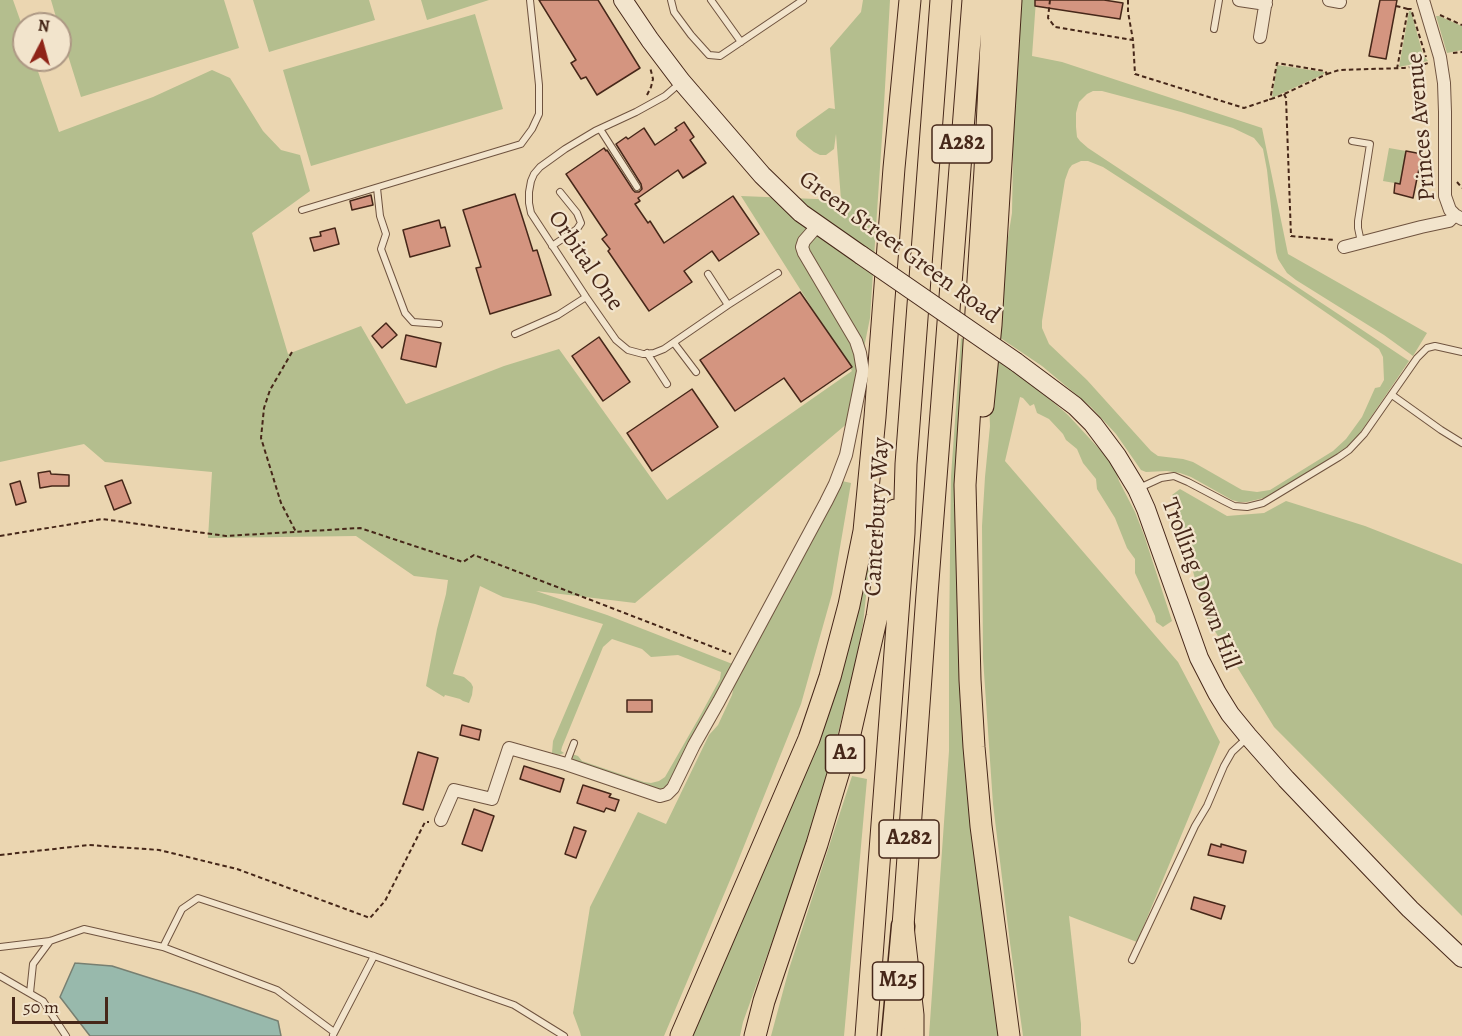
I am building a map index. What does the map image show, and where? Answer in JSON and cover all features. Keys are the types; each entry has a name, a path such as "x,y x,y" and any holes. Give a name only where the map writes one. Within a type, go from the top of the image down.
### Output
{"highway":[{"path":"681,1036 809,739 830,677 847,614 864,531 910,0"},
{"name":"Canterbury Way","path":"866,1036 941,0"},
{"name":"A282","path":"903,926 973,0"},
{"path":"993,0 965,485 972,709 981,826 1010,1036"},
{"path":"968,569 991,325 1011,0"},
{"name":"A2","path":"755,1036 767,991 817,844 849,738 875,626 891,527 906,464"},
{"path":"903,926 913,1015 913,1036"},
{"name":"M25","path":"893,1036 903,926"}],"main road":[{"name":"Green Street Green Road","path":"623,0 681,81 762,175 801,213 1016,362"},
{"name":"Trolling Down Hill","path":"1016,362 1067,399 1093,424 1117,456 1137,489 1152,522 1199,658 1230,714 1286,779 1386,884 1462,958"}],"street":[{"path":"1239,0 1266,2 1260,37"},
{"name":"Princes Avenue","path":"1422,0 1440,57 1444,83 1445,196 1448,206 1458,217"},
{"path":"1342,243 1361,242 1458,217"},
{"path":"441,820 454,790 492,799 509,748 566,764 654,795 666,795 671,790 835,484 846,455 863,371 856,341 802,247 804,241 818,225"}],"lane":[{"path":"302,210 521,144 539,114 539,85 530,0"},
{"path":"671,0 674,12 709,55 720,56 803,0"},
{"path":"711,0 741,42"},
{"path":"1214,29 1219,0"},
{"name":"Orbital One","path":"647,353 628,350 621,345 586,297 531,213 529,203 531,181 540,167 565,149 665,96 681,81"},
{"path":"600,129 637,187"},
{"path":"1352,141 1370,144 1358,221 1361,242"},
{"path":"377,188 380,216 386,234 381,249 405,314 413,322 439,324"},
{"path":"552,246 577,229 581,223 577,213 560,192"},
{"path":"647,353 654,353 674,343 778,273"},
{"path":"708,274 728,305"},
{"path":"515,334 558,315 586,297"},
{"path":"674,343 696,372"},
{"path":"1137,489 1163,477 1174,476 1237,506 1247,507 1260,504 1346,452 1364,434 1426,348 1435,346 1462,352"},
{"path":"647,353 667,384"},
{"path":"1392,394 1441,430 1462,442"},
{"path":"1132,960 1196,826 1208,806 1224,766 1232,752 1248,736"},
{"path":"566,764 574,743"},
{"path":"163,947 182,909 198,898 514,1005 564,1036"},
{"path":"0,947 50,941 84,928 163,947 277,990 333,1034 374,956"},
{"path":"30,993 33,964 50,941"},
{"path":"0,976 43,1001 66,1036"}],"path":[{"path":"1050,0 1048,18 1055,27 1133,40"},
{"path":"1128,0 1127,10 1133,40 1135,74 1244,108 1284,94 1339,70 1397,69 1419,66 1431,61 1425,55 1411,9 1396,6"},
{"path":"1397,69 1408,9"},
{"path":"1428,16 1438,14 1462,25"},
{"path":"644,98 649,92 653,79 648,63"},
{"path":"1270,99 1277,63 1325,71 1327,74"},
{"path":"1284,94 1292,236 1336,240 1342,243"},
{"path":"292,352 270,390 264,408 261,438 281,503 296,532"},
{"path":"0,536 102,519 226,536 360,528 463,562 474,555 742,659"},
{"path":"0,855 89,845 159,850 237,869 370,918 385,901 425,822 441,820"}],"green space":[{"path":"0,0 13,0 17,12 12,12 12,72 38,72 59,132 153,97 212,70 230,78 263,131 281,150 300,155 310,191 252,233 288,354 361,326 406,404 504,366 559,349 667,500 852,371 741,196 841,200 836,134 834,149 826,155 820,155 799,140 796,134 829,108 835,109 830,48 861,12 863,0 890,0 870,318 849,422 635,603 536,591 607,615 735,665 671,780 660,791 573,762 572,754 578,756 582,761 644,782 659,781 665,777 700,716 720,679 721,672 678,655 651,657 642,649 612,639 603,647 562,747 561,751 564,753 559,755 552,753 553,741 603,624 503,597 480,586 453,674 464,677 471,683 472,695 469,703 445,695 444,697 426,686 448,580 414,576 356,536 208,538 212,472 105,462 84,444 0,462"},
{"path":"51,0 224,0 239,48 81,97 72,68 72,12 54,12"},
{"path":"253,0 369,0 375,20 269,52"},
{"path":"421,0 489,0 427,20"},
{"path":"1016,0 1036,0 1032,56 1062,62 1262,128 1288,254 1427,333 1413,356 1287,273 1276,252 1263,149 1254,138 1233,128 1102,91 1087,94 1079,102 1076,113 1077,137 1088,148 1409,361 1358,436 1348,446 1333,458 1264,498 1247,502 1232,500 1180,473 1141,470 1116,434 1091,407 1042,366 999,337 1006,250 1012,213 1012,47","holes":["1088,161 1103,167 1286,285 1379,349 1383,357 1384,380 1380,387 1375,388 1362,417 1346,439 1333,451 1270,490 1257,492 1242,490 1193,462 1158,456 1151,451 1087,380 1049,344 1042,328 1042,321 1065,180 1072,165"]},
{"path":"1409,11 1411,11 1423,55 1428,61 1399,67"},
{"path":"475,14 503,109 311,166 283,70"},
{"path":"1436,16 1462,26 1462,50 1447,53"},
{"path":"1277,65 1324,72 1324,74 1272,98"},
{"path":"1389,148 1406,151 1400,184 1383,181"},
{"path":"961,338 968,342 961,465 957,603 963,742 998,1036 929,1036 949,751 951,476"},
{"path":"994,358 1068,415 1114,465 1144,535 1172,621 1163,627 1156,622 1135,573 1135,559 1127,548 1115,518 1097,489 1096,479 1083,463 1077,449 1066,440 1049,419 1037,413 1034,404 1030,406 1020,397 1005,461 1178,662 1220,742 1137,942 1069,916 1081,1036 1023,1036 1010,943 993,804 983,658 982,526 990,426 989,402"},
{"path":"842,481 851,483 832,594 801,704 664,1036 581,1036 573,1013 590,907 638,812 666,824 709,735 718,725 732,695 735,680"},
{"path":"1180,489 1227,516 1264,513 1286,501 1365,526 1462,564 1462,916 1274,727 1205,615 1172,495"},
{"path":"871,550 863,624 852,679 822,795 740,1036 692,1036 838,685"},
{"path":"852,776 867,779 844,1036 771,1036 789,969"}],"shaded area":[{"path":"75,963 112,966 278,1021 281,1036 90,1036 60,997"}],"building":[{"path":"539,0 598,0 640,68 597,95 586,77 581,79 571,63 576,60"},
{"path":"1035,0 1104,0 1123,3 1120,19 1035,6"},
{"path":"1380,0 1397,0 1386,59 1369,56"},
{"path":"684,122 694,137 690,140 706,163 683,178 678,170 638,198 640,201 635,204 648,223 650,221 664,243 733,196 759,234 719,261 712,251 684,271 692,282 649,311 608,251 610,249 602,239 607,235 566,174 604,148 633,190 639,192 642,189 641,184 616,144 644,128 655,145 677,130 675,128"},
{"path":"1406,151 1422,154 1413,198 1394,193 1395,183 1400,184"},
{"path":"515,194 533,251 537,250 551,295 490,314 476,268 481,267 463,210"},
{"path":"371,195 373,205 352,210 350,201"},
{"path":"439,220 441,228 445,227 450,246 410,257 403,230"},
{"path":"335,228 339,244 314,251 310,238 321,236 320,232"},
{"path":"800,292 852,367 801,402 784,378 735,411 700,360"},
{"path":"386,323 397,335 382,348 372,336"},
{"path":"406,335 441,343 436,367 401,359"},
{"path":"599,337 630,382 603,401 572,356"},
{"path":"692,389 718,427 652,471 627,433"},
{"path":"50,471 51,474 69,475 69,486 40,488 38,473"},
{"path":"122,480 131,503 114,510 105,486"},
{"path":"20,481 26,502 16,505 10,484"},
{"path":"627,700 652,700 652,712 627,712"},
{"path":"462,725 481,730 479,740 460,735"},
{"path":"418,752 438,758 423,810 403,804"},
{"path":"524,766 564,779 560,792 520,779"},
{"path":"583,785 611,794 609,797 619,800 615,811 606,808 604,812 577,803"},
{"path":"474,809 494,816 482,851 462,844"},
{"path":"574,827 586,831 576,858 565,854"},
{"path":"1211,844 1221,847 1221,844 1246,851 1243,863 1208,855"},
{"path":"1194,897 1225,906 1221,919 1191,909"}]}
